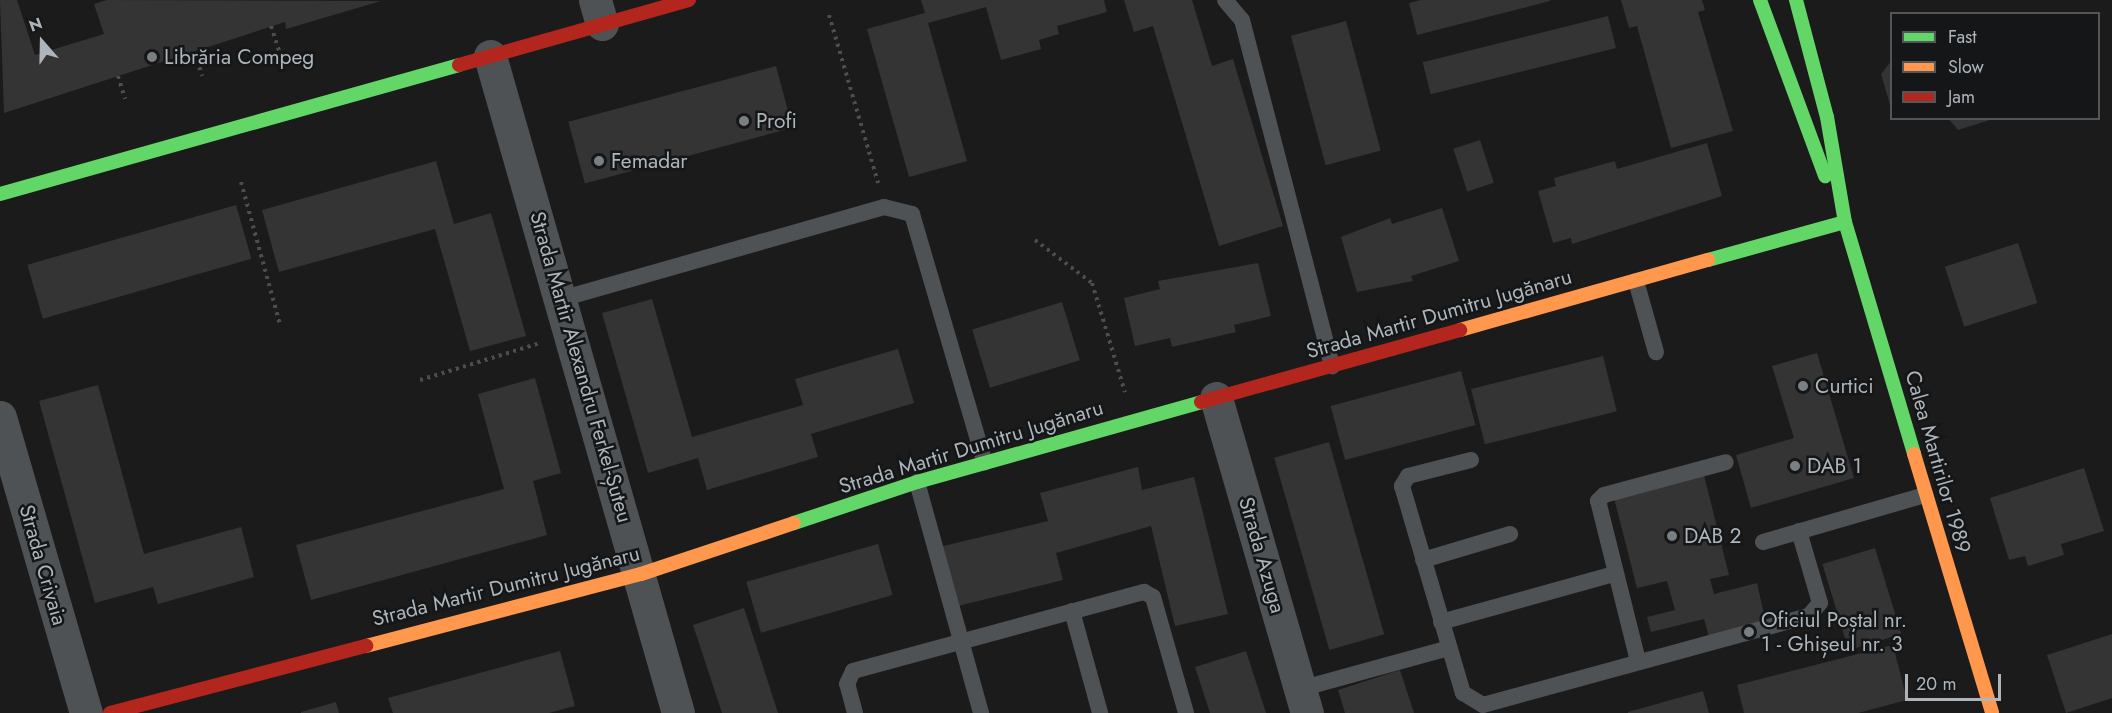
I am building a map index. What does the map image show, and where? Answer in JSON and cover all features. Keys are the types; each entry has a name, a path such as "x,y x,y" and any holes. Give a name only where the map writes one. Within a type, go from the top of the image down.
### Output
{"street":[{"path":"0,194 490,56 599,12 689,0"},
{"name":"Calea Martirilor 1989","path":"1760,0 1808,140 1845,222"},
{"name":"Calea Martirilor 1989","path":"1796,0 1827,117 1845,222 1992,713"},
{"name":"Strada Martir Alexandru Ferkel-Șuteu","path":"490,56 641,574 678,713"},
{"name":"Strada Martir Dumitru Jugănaru","path":"110,713 641,574 917,482 1845,222"},
{"name":"Strada Azuga","path":"1216,398 1304,701"},
{"name":"Strada Crivaia","path":"0,417 86,713"}],"lane":[{"path":"1225,0 1242,20 1332,366"},
{"path":"561,299 884,207 912,214 985,463"},
{"path":"1636,281 1656,352"},
{"path":"1472,460 1402,482 1463,693 1483,705 1818,610 1799,531"},
{"path":"1638,662 1597,508 1604,495 1726,462"},
{"path":"917,482 981,713"},
{"path":"1763,542 1925,495"},
{"path":"1423,560 1510,534"},
{"path":"1441,622 1614,574"},
{"path":"855,713 847,684 853,671 1072,611 1148,593 1186,713"},
{"path":"1072,611 1100,713"},
{"path":"1304,701 1449,648"}],"path":[{"path":"829,15 884,207"},
{"path":"271,26 280,53"},
{"path":"195,52 202,76"},
{"path":"118,76 125,99"},
{"path":"241,182 280,325"},
{"path":"1035,240 1092,283 1134,421"},
{"path":"420,380 571,333"}],"building":[{"path":"0,0 17,0 35,55 104,34 94,4 107,0 381,1 286,29 285,22 4,113"},
{"path":"921,0 1104,0 1107,12 1057,26 1059,34 1039,40 1041,49 1001,60 986,7 928,23 967,161 909,177 867,29 925,13"},
{"path":"1124,0 1192,0 1212,66 1233,59 1283,226 1219,246 1153,26 1134,32"},
{"path":"1421,0 1550,1 1417,35 1409,3"},
{"path":"1621,0 1702,0 1705,10 1698,12 1733,131 1671,148 1637,26 1629,28"},
{"path":"1608,16 1616,48 1431,94 1423,62"},
{"path":"1346,21 1381,150 1326,165 1291,36"},
{"path":"1890,63 1890,105 1881,74"},
{"path":"776,66 793,128 585,183 568,122"},
{"path":"1950,120 1990,120 1958,130"},
{"path":"1480,140 1494,183 1467,191 1453,149"},
{"path":"1707,143 1722,196 1572,244 1571,238 1553,243 1538,191 1556,186 1554,178 1615,161 1617,169"},
{"path":"436,161 454,224 491,213 526,336 470,351 435,229 279,272 262,210"},
{"path":"236,205 251,259 43,319 27,265"},
{"path":"1442,208 1459,261 1411,276 1413,281 1357,292 1341,237 1390,218 1392,224"},
{"path":"2018,243 2037,303 1964,327 1945,267"},
{"path":"1258,263 1271,316 1234,325 1236,332 1172,347 1170,338 1135,346 1124,298 1160,289 1158,281"},
{"path":"652,299 692,437 803,405 795,379 898,349 914,403 811,434 818,457 707,490 698,458 648,473 602,313"},
{"path":"1062,302 1080,360 990,388 972,329"},
{"name":"DAB 1","path":"1817,353 1854,478 1751,508 1736,455 1794,438 1772,366"},
{"path":"1603,356 1617,411 1485,444 1471,389"},
{"path":"1461,371 1475,425 1345,460 1331,406"},
{"path":"535,378 561,473 533,481 547,535 311,600 296,545 504,489 478,394"},
{"path":"98,385 144,554 241,527 254,577 158,604 153,587 95,603 39,401"},
{"path":"1329,442 1384,634 1329,650 1274,458"},
{"path":"1138,467 1142,490 1194,477 1228,614 1175,626 1151,526 1056,553 1063,580 954,607 939,547 1048,521 1040,493"},
{"path":"2084,468 2104,531 2061,544 2064,555 2028,566 2025,556 2009,560 1990,498"},
{"name":"DAB 2","path":"1704,475 1729,575 1710,579 1714,594 1757,583 1766,623 1709,637 1704,619 1651,632 1647,617 1675,610 1667,581 1637,588 1614,498"},
{"path":"878,544 893,595 761,633 746,582"},
{"path":"1875,548 1901,634 1849,650 1822,564"},
{"path":"744,608 778,713 722,713 693,625"},
{"path":"2112,634 2112,698 2066,713 2047,655"},
{"path":"1893,645 1907,700 1858,713 1744,713 1737,685"},
{"path":"560,651 575,706 549,713 393,713 388,698"},
{"path":"1246,651 1266,713 1210,713 1195,667"},
{"path":"1400,670 1414,713 1345,713 1338,690"},
{"path":"1703,691 1709,713 1628,713 1628,712"},
{"path":"336,702 339,713 301,713 301,712"}],"traffic: fast":[{"path":"1760,0 1825,176"},
{"path":"1796,0 1827,117 1845,222 1914,454"},
{"path":"0,194 459,65"},
{"path":"1708,260 1845,222"},
{"path":"794,523 917,482 1201,402"}],"traffic: slow":[{"path":"1460,330 1708,260"},
{"path":"1914,454 1992,713"},
{"path":"366,646 641,574 794,523"}],"traffic: jam":[{"path":"459,65 689,0"},
{"path":"1201,402 1460,330"},
{"path":"110,713 366,646"}],"place":[{"name":"Librăria Compeg","path":"152,57"},
{"name":"Profi","path":"744,121"},
{"name":"Femadar","path":"599,161"},
{"name":"Curtici","path":"1803,386"},
{"name":"DAB 1","path":"1795,466"},
{"name":"DAB 2","path":"1672,536"},
{"name":"Oficiul Poștal nr. 1 - Ghișeul nr. 3","path":"1749,632"}]}
